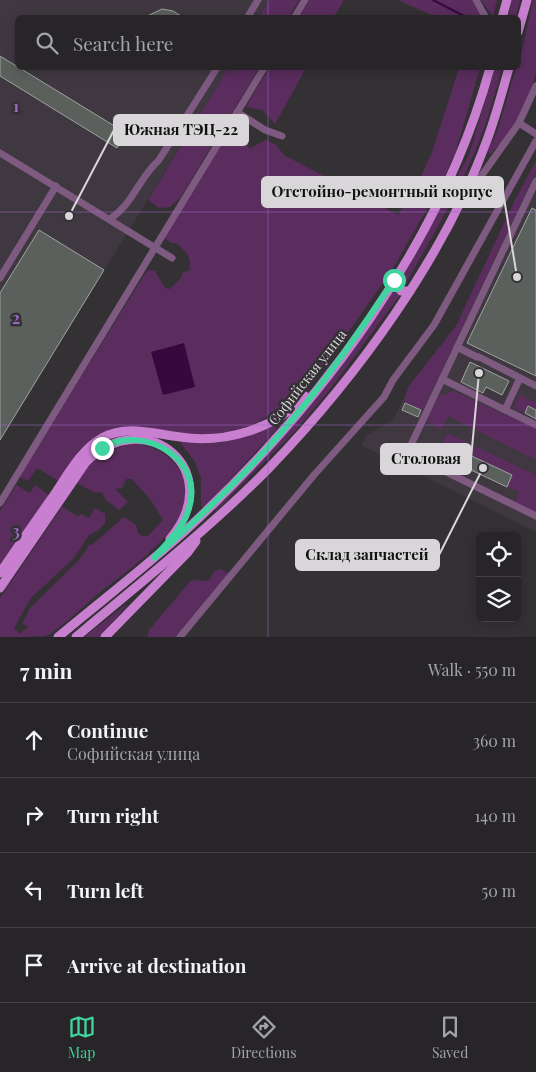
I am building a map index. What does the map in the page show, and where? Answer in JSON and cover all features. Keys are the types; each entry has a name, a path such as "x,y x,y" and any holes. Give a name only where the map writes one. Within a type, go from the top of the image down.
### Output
{"main road":[{"path":"503,15 507,0"},
{"path":"521,21 527,0"},
{"name":"Софийская улица","path":"58,637 154,558 212,505 270,446 329,374 394,280 427,222 461,157 478,112 489,70"},
{"name":"Софийская улица","path":"76,637 203,531 269,468 304,430 368,351 410,291 454,214 487,140 508,70"},
{"path":"394,280 398,288 410,291"},
{"path":"0,573 82,455 103,437 134,430 190,438 233,436 286,414 329,374"},
{"path":"0,588 86,462 102,448 116,441 140,439 162,446 176,457 188,477 191,495 188,512 154,558"},
{"path":"105,637 188,552 203,531"}],"street":[{"path":"249,15 258,0"},
{"path":"296,15 305,0"},
{"path":"476,0 484,15"},
{"path":"110,219 124,210 148,170 159,160 216,70"},
{"path":"0,503 263,70"},
{"path":"454,214 520,121 536,86"},
{"path":"237,112 265,130 282,136"},
{"path":"520,121 536,127"},
{"path":"520,121 536,134"},
{"path":"180,637 314,475 384,397 393,380 434,326 536,140"},
{"path":"0,152 172,258"},
{"path":"536,181 410,447 422,460 536,516"},
{"path":"0,278 56,186"},
{"path":"457,346 536,386"},
{"path":"505,410 520,378"},
{"path":"442,379 536,425"}],"shaded area":[{"path":"0,0 269,0 260,15 15,15 15,70 227,70 0,441"},
{"path":"269,0 299,0 290,15 260,15"},
{"path":"310,0 344,0 335,15 300,15"},
{"path":"398,0 471,0 481,15 432,15"},
{"path":"481,0 497,0 493,15"},
{"path":"512,0 520,0 516,15 508,15"},
{"path":"533,0 536,0 536,72 519,116 505,138 490,154 488,150 497,132 515,70 521,70 521,54"},
{"path":"227,70 258,70 180,198 170,207 159,208 148,200"},
{"path":"268,70 305,70 275,124 262,110 246,107"},
{"path":"458,70 479,70 455,154 440,186 392,270 342,341 296,399 254,425 216,435 195,435 136,427 115,428 96,437 80,450 59,481 37,468 28,481 19,477 146,272 149,270 155,271 165,288 170,289 181,278 183,272 189,271 190,262 186,252 176,243 171,243 164,238 230,129 245,132 249,149 266,140 276,145 284,155 398,215 418,183 432,152"},
{"path":"494,70 501,70 482,134 456,192 405,285 401,285 399,282 469,155"},
{"path":"536,161 536,532 361,445 366,436 394,419 409,386 456,326 515,200"},
{"path":"536,161 536,171 423,410 404,401 409,386 456,326 515,200"},
{"path":"393,291 400,295 328,392 296,430 216,511 214,509 289,430 327,385"},
{"path":"184,343 195,387 163,395 151,352"},
{"path":"454,391 536,429 536,460 448,416 441,430 426,420 437,397"},
{"path":"520,395 536,403 536,410 525,413 513,408"},
{"path":"276,425 276,430 204,508 201,506 201,478 194,460 181,444 182,442 218,443"},
{"path":"447,433 536,475 536,513 515,503 519,492 507,487 512,475 451,449 443,465 434,461"},
{"path":"136,443 162,452 177,466 181,473 186,491 183,508 174,525 145,556 51,633 46,636 0,637 0,598 62,507 78,516 81,514 89,518 95,508 105,514 105,523 99,530 89,535 74,558 31,598 14,628 20,634 28,627 22,624 30,608 79,560 90,544 92,545 124,517 136,525 138,533 142,536 148,536 163,520 150,499 132,479 126,479 122,488 115,489 128,502 119,510 106,500 102,492 95,493 77,483 100,455 107,451"},
{"path":"16,485 30,493 35,485 49,495 0,567 0,511"},
{"path":"219,569 229,573 176,637 147,637 149,630 192,580 208,581 214,572"},
{"path":"127,605 100,637 84,637 124,606"}],"building":[{"path":"162,9 173,11 179,15 149,15"},
{"path":"0,56 15,65 15,70 23,70 126,133 117,148 0,76"},
{"path":"532,208 536,210 536,376 467,343"},
{"path":"39,230 104,270 0,440 0,293"},
{"path":"470,362 509,381 502,395 486,387 483,393 461,382"},
{"path":"405,403 421,410 418,417 402,410"},
{"path":"528,406 536,410 536,419 525,413"},
{"path":"459,450 512,475 507,487 454,462"}],"waterway":[{"path":"433,0 462,15"}],"place":[{"name":"Южная ТЭЦ-22","path":"69,216"},
{"name":"Отстойно-ремонтный корпус","path":"517,277"},
{"name":"Столовая","path":"479,373"},
{"name":"Склад запчастей","path":"483,468"}],"route":[{"path":"102,448 116,441 130,439 153,442 170,451 176,457 188,477 191,495 188,512 174,534 154,558 219,498 286,428 329,374 394,280"}]}
